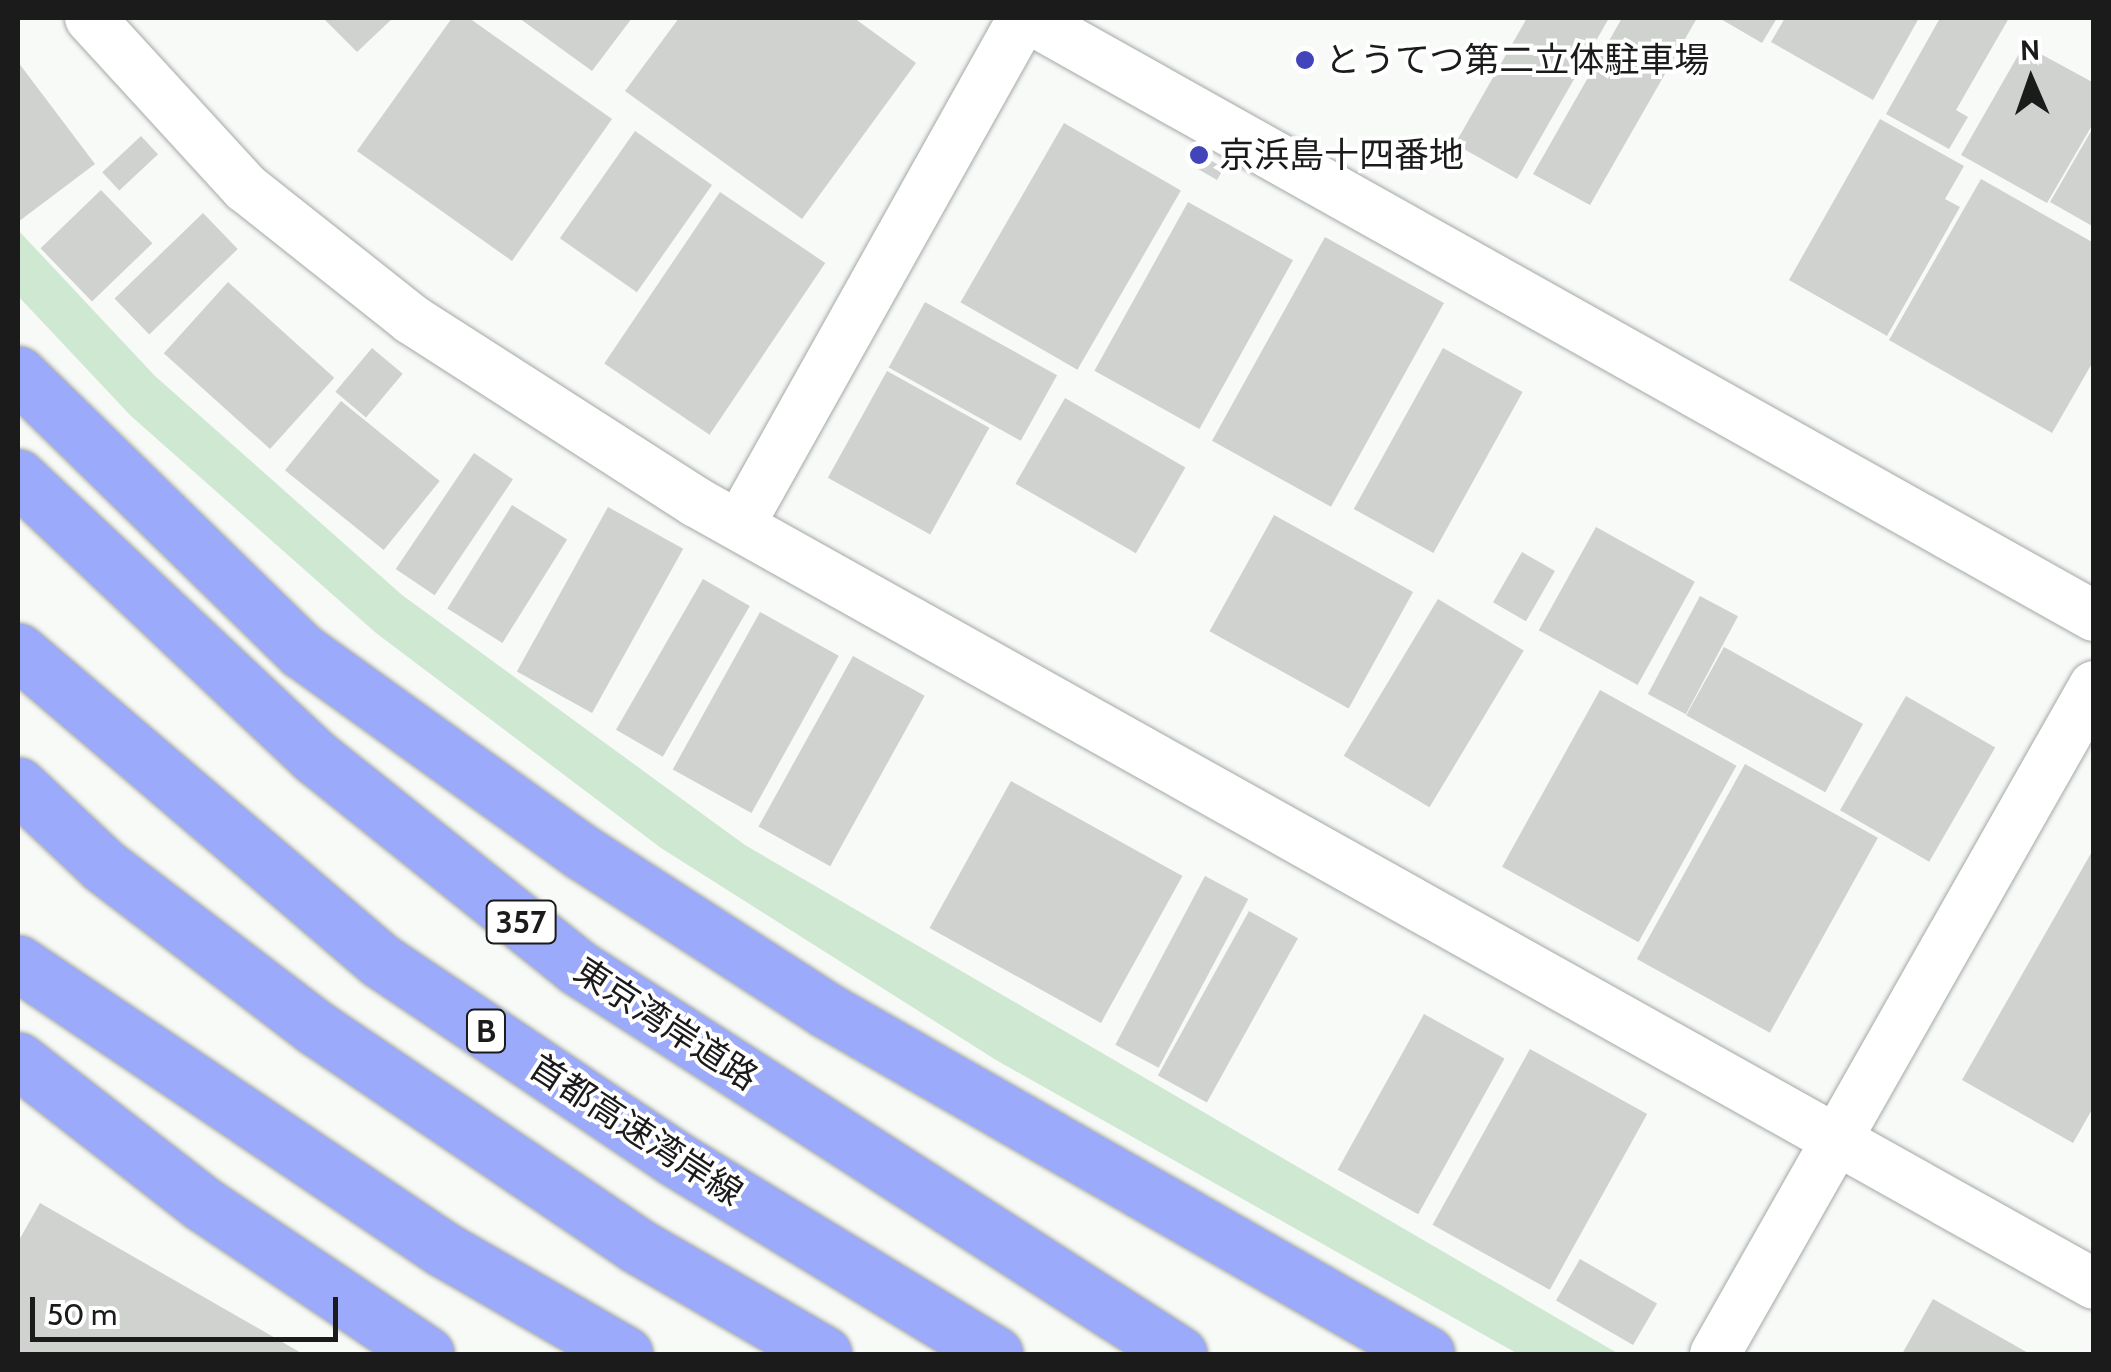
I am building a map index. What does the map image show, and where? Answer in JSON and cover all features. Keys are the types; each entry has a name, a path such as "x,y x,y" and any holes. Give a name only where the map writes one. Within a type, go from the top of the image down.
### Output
{"highway":[{"path":"18,374 302,651 582,852 826,1010 1427,1354"},
{"name":"東京湾岸道路","path":"18,477 314,756 577,967 1180,1354"},
{"name":"首都高速湾岸線","path":"18,651 381,960 674,1158 995,1354"},
{"path":"18,785 104,866 316,1028 636,1245 824,1354"},
{"path":"18,963 443,1249 625,1354"},
{"path":"18,1060 203,1204 426,1354"}],"street":[{"path":"90,18 246,188 412,319 740,524 2094,1284"},
{"path":"740,524 1026,18 2094,616"},
{"path":"1715,1354 2094,686"}],"green space":[{"path":"18,230 155,376 402,595 745,845 1619,1354 1518,1354 996,1060 661,848 376,633 131,416 18,296"}],"building":[{"path":"323,18 393,18 357,52"},
{"path":"452,18 469,18 612,119 512,261 357,151"},
{"path":"519,18 632,18 592,71"},
{"path":"679,18 854,18 916,63 802,219 625,91"},
{"path":"1527,18 1609,18 1517,179 1455,144"},
{"path":"1622,18 1697,18 1590,205 1533,174"},
{"path":"1719,18 1777,18 1762,43"},
{"path":"1785,18 1919,18 1873,100 1771,42"},
{"path":"1940,18 2009,18 1956,110 1968,117 1949,149 1886,114"},
{"path":"2024,45 2094,83 2094,122 2047,203 1961,155"},
{"path":"18,62 95,164 18,222"},
{"path":"1880,119 1964,166 1945,199 1960,207 1887,336 1789,280"},
{"path":"1064,123 1181,190 1077,370 960,302"},
{"path":"2094,126 2094,227 2050,202"},
{"path":"635,131 712,185 637,292 560,238"},
{"path":"141,136 158,154 119,190 102,172"},
{"path":"1198,153 1224,168 1217,180 1191,165"},
{"path":"1981,179 2094,243 2094,360 2052,433 1889,340"},
{"path":"101,190 152,243 92,302 41,248"},
{"path":"720,192 825,263 710,435 604,364"},
{"path":"1188,202 1293,260 1199,429 1094,371"},
{"path":"203,213 238,249 149,334 115,298"},
{"path":"1325,237 1444,303 1331,507 1212,441"},
{"path":"228,282 334,378 270,449 164,353"},
{"path":"925,302 1057,375 1021,441 889,368"},
{"path":"372,348 403,374 366,417 335,392"},
{"path":"1443,348 1523,392 1433,553 1354,509"},
{"path":"887,371 989,428 930,534 828,478"},
{"path":"1065,398 1185,468 1136,553 1016,484"},
{"path":"341,401 440,481 384,550 285,470"},
{"path":"474,453 513,479 435,595 396,569"},
{"path":"512,505 567,539 502,643 447,608"},
{"path":"608,507 683,549 592,713 517,671"},
{"path":"1274,515 1413,592 1349,708 1210,631"},
{"path":"1596,527 1695,582 1638,685 1539,630"},
{"path":"1522,552 1555,571 1526,621 1493,602"},
{"path":"703,579 750,606 663,757 616,730"},
{"path":"1700,596 1738,616 1686,714 1648,694"},
{"path":"1438,599 1524,651 1429,807 1344,756"},
{"path":"760,612 839,656 751,813 673,769"},
{"path":"1724,647 1863,724 1825,792 1686,715"},
{"path":"853,656 925,696 830,866 758,827"},
{"path":"1600,690 1736,766 1639,942 1502,867"},
{"path":"1906,696 1995,748 1929,862 1840,810"},
{"path":"1745,764 1878,838 1770,1033 1637,959"},
{"path":"1011,781 1182,876 1101,1023 930,928"},
{"path":"2094,848 2094,1106 2073,1143 1962,1080"},
{"path":"1205,876 1248,899 1159,1068 1115,1045"},
{"path":"1249,911 1298,938 1207,1103 1158,1075"},
{"path":"1424,1014 1504,1059 1418,1214 1338,1170"},
{"path":"1530,1049 1647,1114 1550,1290 1433,1225"},
{"path":"40,1203 303,1354 18,1354 18,1242"},
{"path":"1580,1259 1657,1304 1633,1345 1556,1301"},
{"path":"1933,1299 2030,1354 1902,1354"}],"place":[{"name":"とうてつ第二立体駐車場","path":"1305,60"},
{"name":"京浜島十四番地","path":"1199,155"}]}
